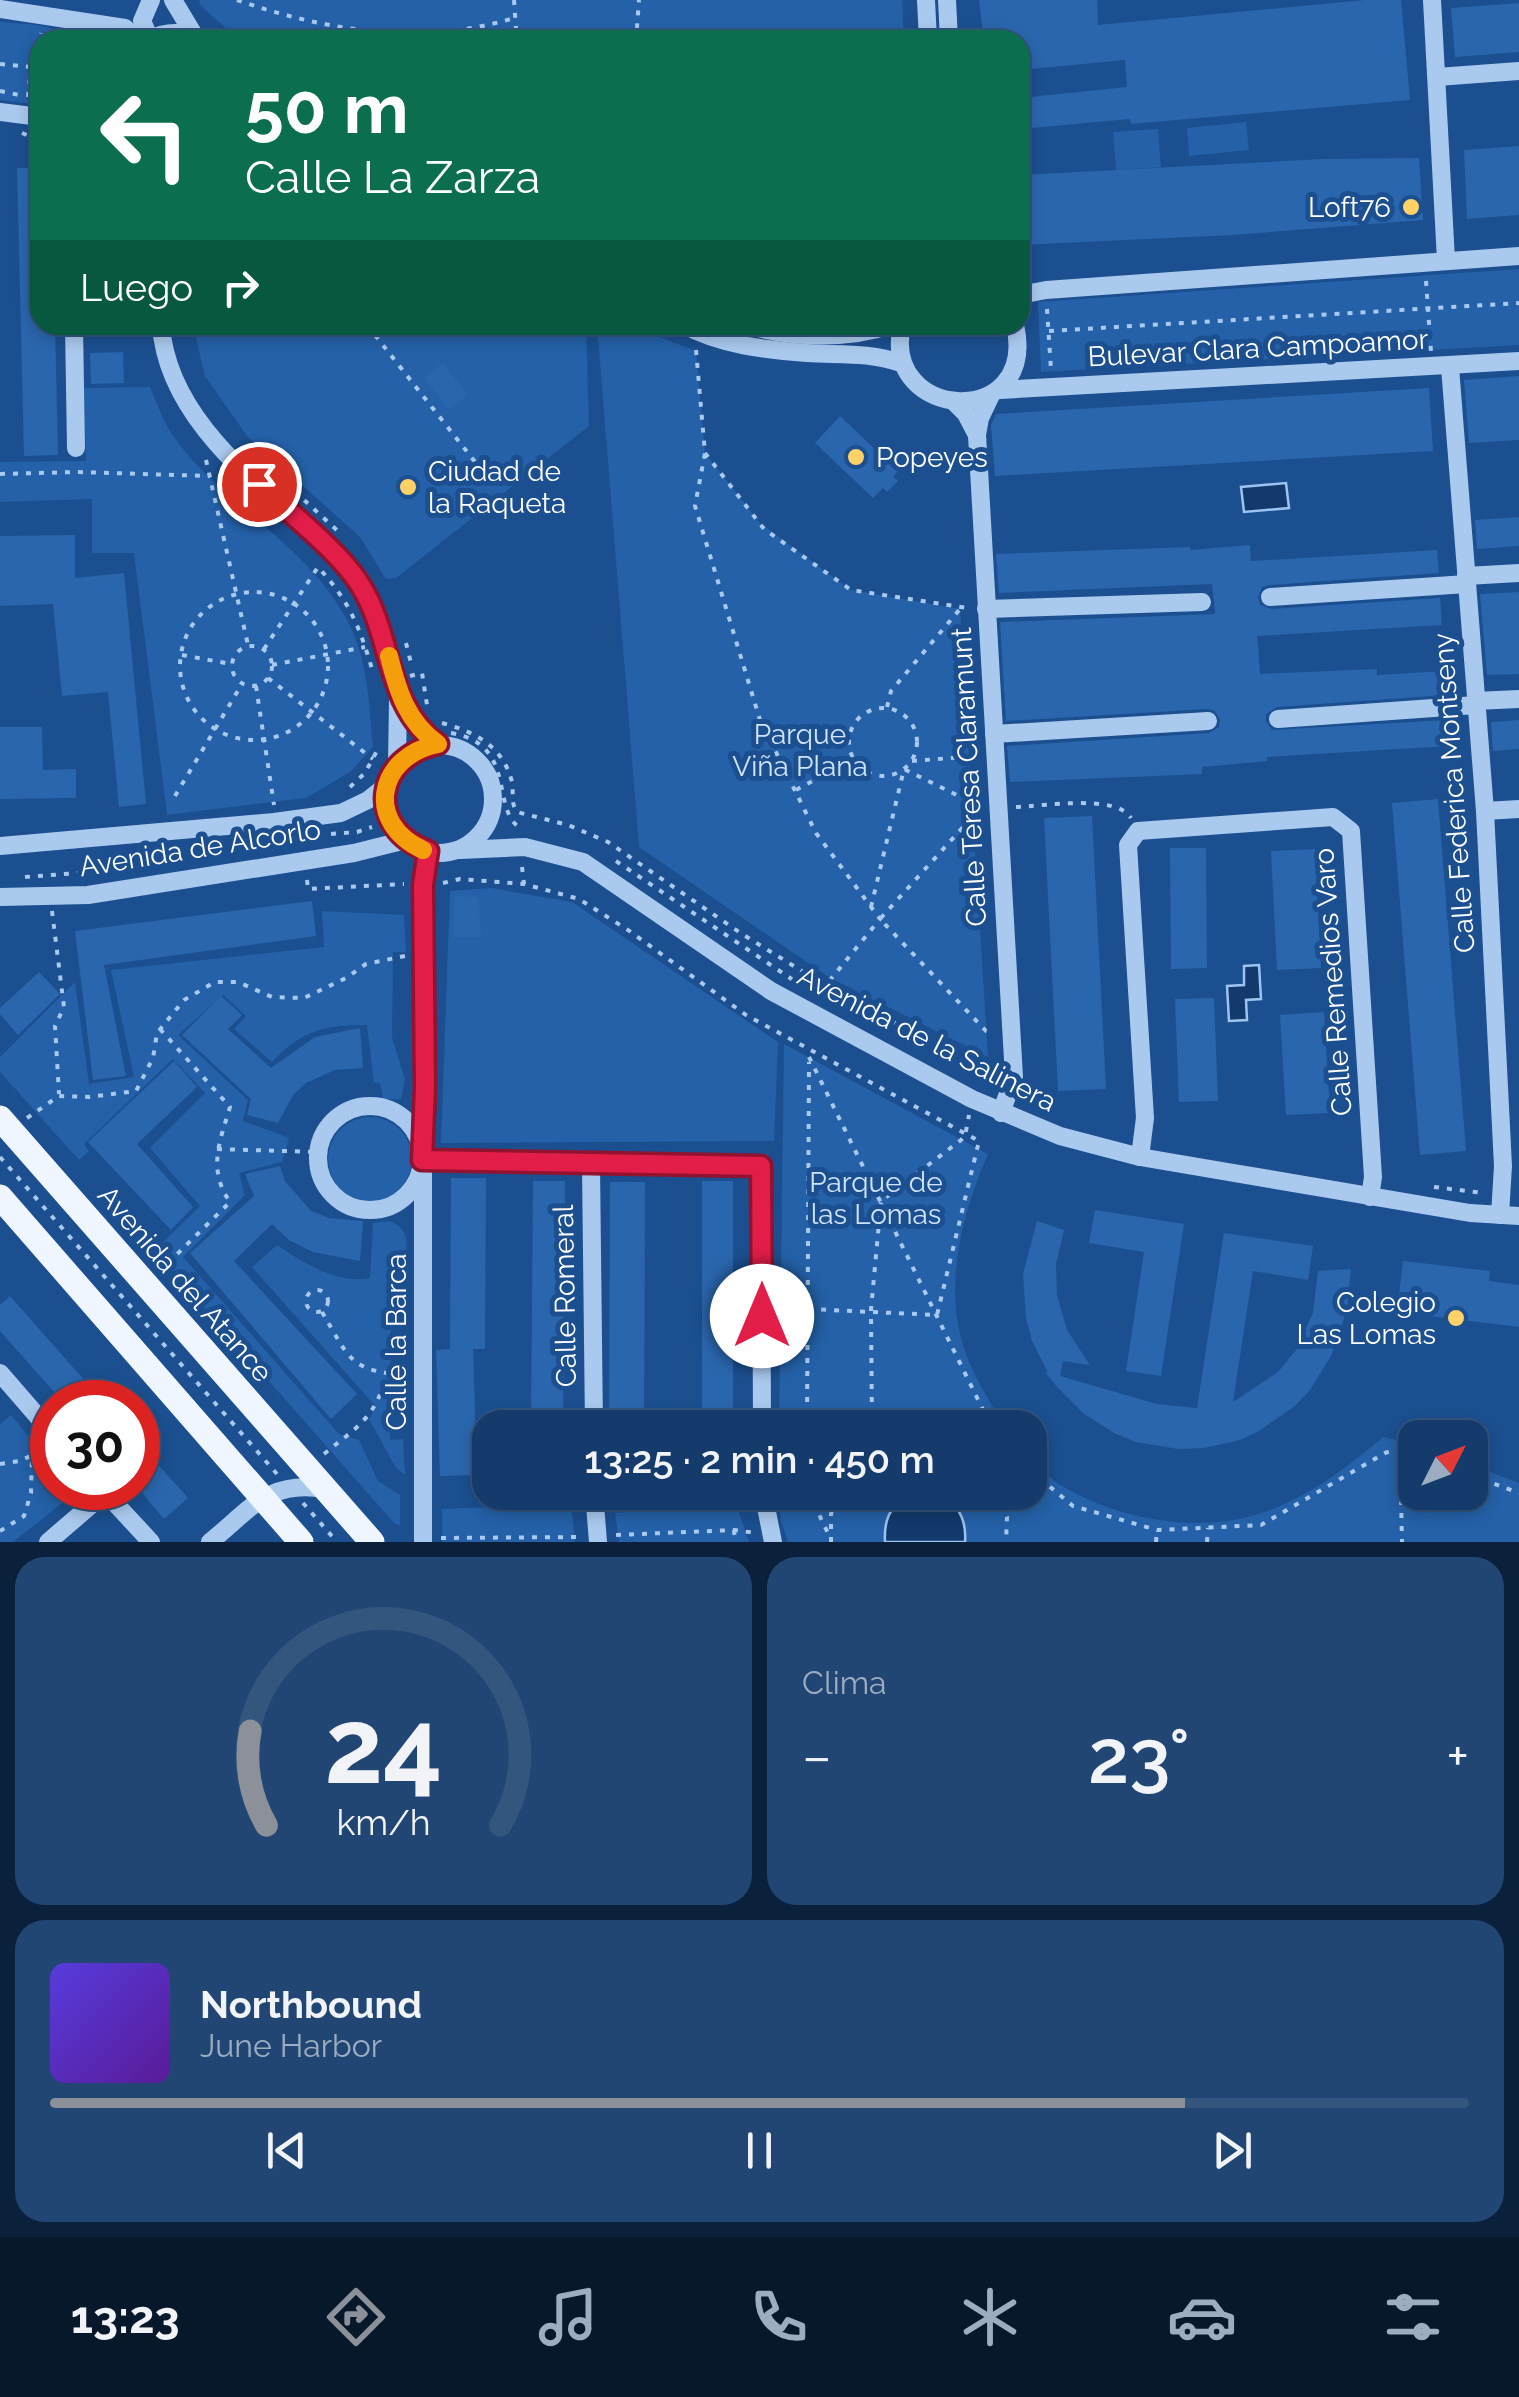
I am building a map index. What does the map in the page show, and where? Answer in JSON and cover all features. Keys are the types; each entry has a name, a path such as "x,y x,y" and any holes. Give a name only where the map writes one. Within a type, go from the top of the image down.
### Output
{"main road":[{"name":"Avenida del Atance","path":"6,1125 62,1228 244,1456 264,1499 297,1538"},
{"name":"Avenida del Atance","path":"0,1197 62,1228 146,1285 308,1468 324,1501 373,1542"}],"street":[{"path":"145,30 142,21 151,0"},
{"path":"173,0 194,30"},
{"path":"926,0 928,30"},
{"path":"947,0 948,30"},
{"path":"1432,0 1446,260"},
{"path":"0,8 127,30"},
{"path":"1437,76 1519,71"},
{"path":"0,112 30,116"},
{"path":"1030,293 1519,256"},
{"path":"74,335 76,448"},
{"path":"163,335 182,394 210,437 360,584 382,633 395,682 412,720 462,750 483,768 492,797 489,817 476,838 460,850 428,851 406,840 387,816 384,805 387,785 398,766 413,750 440,738"},
{"path":"712,335 756,348 878,355 901,363"},
{"path":"900,335 901,363 920,386 935,397 954,402 966,414 976,435"},
{"name":"Calle Teresa Claramunt","path":"1001,1113 1014,1077 994,734 980,608 976,435 995,393 1015,366 1017,335"},
{"name":"Bulevar Clara Campoamor","path":"954,402 1052,385 1519,361"},
{"name":"Calle Federica Montseny","path":"1442,367 1466,580 1485,812 1498,1036 1502,1194 1510,1216"},
{"path":"1270,596 1519,573"},
{"path":"980,608 1202,602"},
{"path":"395,682 398,766"},
{"path":"1278,719 1519,699"},
{"path":"994,734 1208,722"},
{"name":"Avenida de Alcorlo","path":"0,846 341,813 387,785"},
{"path":"1485,812 1519,808"},
{"name":"Avenida de la Salinera","path":"489,817 500,832 526,838 582,862 771,991 1001,1113 1060,1136 1140,1156 1370,1197 1510,1216"},
{"name":"Calle Remedios Varo","path":"1140,1156 1145,1118 1128,845 1138,831 1333,817 1351,831 1374,1178 1370,1197"},
{"name":"Avenida de la Salinera","path":"460,850 526,838"},
{"name":"Avenida de Alcorlo","path":"0,897 123,890 406,840"},
{"name":"Calle la Barca","path":"408,1542 422,1533 423,899 428,851"},
{"path":"1498,1036 1519,1035"},
{"path":"424,1222 400,1201 367,1210 336,1198 325,1185 318,1152 323,1135 347,1110 381,1107 398,1114 425,1087"},
{"name":"Calle la Barca","path":"398,1114 411,1126 422,1160 419,1176 400,1201"},
{"path":"422,1160 761,1166 762,1410"},
{"name":"Calle Romeral","path":"591,1165 594,1410"},
{"path":"0,1373 30,1408"},
{"path":"210,1542 264,1499 288,1486 324,1501"},
{"path":"48,1542 82,1510"},
{"path":"121,1510 150,1542"},
{"path":"595,1510 598,1542"},
{"path":"767,1510 773,1542"}],"path":[{"path":"237,0 291,19 350,30"},
{"path":"514,0 519,30"},
{"path":"635,30 639,0"},
{"path":"41,30 46,14"},
{"path":"476,30 514,18"},
{"path":"0,64 30,67"},
{"path":"1425,261 1428,308 1442,367"},
{"path":"1046,290 1052,385"},
{"path":"1048,331 1519,303"},
{"path":"374,335 487,477"},
{"path":"690,335 705,453 695,506 760,720 816,833 880,919 986,1031 998,1036"},
{"path":"705,453 764,529 850,590 960,609 980,608"},
{"path":"255,456 347,541"},
{"path":"0,474 210,476 248,645"},
{"path":"264,649 318,568 357,618 376,685 422,673 432,715 440,722 475,733 506,763 513,786 512,806 517,812 568,825 608,842 826,986 990,1074 998,1070"},
{"path":"258,592 294,603 322,634 328,655 326,685 312,713 300,726 266,740 248,741 214,730 186,697 180,676 186,633 218,601 238,593 258,592"},
{"path":"887,708 891,690 960,609"},
{"path":"405,639 420,712"},
{"path":"248,645 264,649 272,665 268,678 256,686 242,684 234,676 231,664 236,652 248,645"},
{"path":"272,665 366,647"},
{"path":"180,655 231,664"},
{"path":"268,678 374,760"},
{"path":"176,796 242,684"},
{"path":"256,686 274,806 288,804"},
{"path":"874,708 887,708 898,711 914,727 917,739 912,761 893,775 870,774 853,759 849,747 854,722 874,708"},
{"path":"440,738 462,735 487,753 502,780 510,821 526,838"},
{"path":"342,793 366,773 381,743"},
{"path":"912,761 982,756"},
{"path":"796,790 853,759"},
{"path":"871,907 904,770"},
{"path":"904,770 986,810"},
{"path":"322,835 357,832 372,826"},
{"path":"18,877 92,872 226,845"},
{"path":"605,855 804,987"},
{"path":"423,899 436,900 443,883 460,879 524,884 578,899 746,1015 810,1054 978,1141 937,1314"},
{"path":"51,896 64,1007 56,1026 59,1096"},
{"path":"826,986 880,919"},
{"path":"6,1125 59,1096 136,1091 153,1058 160,1029 184,1000 215,982 238,982 272,997 304,998 366,964 408,956"},
{"path":"146,1285 230,1202 221,1189 216,1150 230,1107 160,1029"},
{"path":"810,1054 983,1410"},
{"path":"807,1410 810,1054"},
{"path":"872,1410 871,1310 881,1201 965,1136 972,1099"},
{"path":"216,1150 318,1152"},
{"path":"0,1158 62,1228 244,1456 288,1486 324,1501 337,1542"},
{"path":"1433,1187 1502,1194"},
{"path":"322,1312 328,1298 313,1291 307,1304 311,1310 322,1312 356,1362 367,1370 423,1377"},
{"path":"808,1309 937,1314"},
{"path":"308,1468 380,1402 386,1374"},
{"path":"244,1456 274,1430"},
{"path":"1047,1484 1073,1506 1157,1530 1261,1525 1398,1449"},
{"path":"0,1464 30,1455"},
{"path":"1488,1481 1519,1493"},
{"path":"0,1531 24,1516 30,1494"},
{"path":"297,1538 324,1501"},
{"path":"816,1510 830,1539"},
{"path":"830,1539 832,1510"},
{"path":"1004,1510 1006,1542"},
{"path":"1401,1510 1402,1542"},
{"path":"1208,1528 1208,1542"},
{"path":"734,1530 736,1542"},
{"path":"1156,1542 1157,1530"},
{"path":"488,1536 493,1542"}],"green space":[{"path":"199,0 902,0 904,30 228,30"},
{"path":"0,22 55,30 30,30 30,104 0,100"},
{"path":"1246,122 1249,150 1189,156 1187,128"},
{"path":"1158,129 1161,167 1116,170 1113,132"},
{"path":"1519,269 1519,345 1041,372 1038,302"},
{"name":"Ciudad de la Raqueta","path":"195,335 586,335 589,426 396,578 386,579 360,537 247,436 205,376"},
{"name":"Parque Viña Plana","path":"598,335 654,335 696,351 705,453 760,523 851,590 960,609 988,1057 830,978 639,847"},
{"path":"150,387 169,430 193,461 309,568 330,593 354,635 366,682 373,747 350,772 306,798 167,815 134,553 92,553 92,499 0,502 0,462 86,461 84,388"},
{"path":"491,888 572,902 778,1042 774,1141 441,1143 450,891"},
{"path":"322,911 404,915 406,952 393,952 392,1037 405,1080 401,1099 383,1099 380,1083 374,1082 367,1025 339,1026 304,1036 272,1062 234,1029 246,1016 223,995 178,1035 248,1100 243,1121 289,1138 282,1162 239,1173 245,1195 183,1257 339,1434 359,1440 378,1481 400,1495 400,1525 395,1524 154,1251 200,1206 150,1148 205,1093 173,1059 84,1144 89,1151 79,1160 0,1072 0,1057 75,982 89,1084 134,1077 111,970 324,947"},
{"name":"Parque de las Lomas","path":"784,1044 988,1154 960,1239 955,1284 959,1329 967,1355 995,1410 779,1410"},
{"path":"362,1117 378,1117 394,1124 405,1135 412,1159 409,1175 400,1189 378,1201 362,1201 346,1194 335,1183 328,1167 328,1151 335,1135 346,1124"},
{"path":"389,1221 401,1228 407,1245 407,1267 392,1269 390,1440 403,1439 405,1475 396,1468 369,1419 376,1407 252,1267 277,1245 334,1275 370,1278 373,1223"},
{"path":"11,1415 30,1438 30,1510 53,1510 13,1542 0,1542 0,1424"},
{"path":"1383,1437 1398,1440 1398,1510 1488,1510 1488,1471 1519,1483 1519,1542 788,1542 781,1521 780,1510 1047,1510 1047,1474 1078,1495 1126,1513 1177,1522 1227,1521 1287,1503 1337,1473"},
{"path":"442,1509 572,1510 575,1542 442,1542"},
{"path":"738,1510 749,1542 619,1542 615,1513"}],"shaded area":[{"path":"1286,483 1289,508 1244,512 1241,487"},
{"path":"1259,965 1261,999 1246,1000 1247,1020 1229,1021 1227,986 1244,985 1244,966"},
{"path":"958,1510 965,1542 885,1542 890,1513"}],"building":[{"path":"979,0 1097,0 1098,25 1401,0 1410,100 1131,124 1130,119 1030,128 1030,97 1127,87 1125,60 1030,69 1030,30 983,30"},
{"path":"1519,3 1519,52 1455,57 1451,8"},
{"path":"1519,146 1519,215 1467,219 1464,150"},
{"path":"1419,158 1423,220 1233,235 1030,245 1030,174 1323,159"},
{"path":"17,168 30,168 30,335 55,335 58,455 24,456"},
{"path":"123,352 124,383 91,384 90,353"},
{"path":"443,363 468,395 449,410 424,378"},
{"path":"1519,376 1519,440 1469,443 1464,380"},
{"path":"1429,388 1433,451 995,476 991,425 996,414"},
{"name":"Popeyes","path":"840,416 898,471 893,477 898,481 887,492 883,488 873,498 815,443"},
{"path":"1519,517 1519,546 1477,549 1475,520"},
{"path":"75,535 75,578 124,573 146,804 119,807 108,692 62,696 53,604 0,606 0,536"},
{"path":"1250,545 1251,561 1437,550 1439,573 1269,585 1262,587 1258,597 1260,605 1271,609 1440,598 1442,625 1257,636 1260,674 1377,669 1377,675 1445,671 1446,695 1277,707 1266,714 1272,730 1447,720 1449,746 1267,757 1267,761 1202,767 1202,774 1010,782 1007,746 1209,733 1219,727 1220,719 1214,710 1207,709 1006,721 1000,622 1215,614 1212,584 999,593 996,554"},
{"path":"1519,592 1519,674 1487,675 1480,594"},
{"path":"1519,720 1519,749 1493,751 1491,722"},
{"path":"0,727 42,727 43,770 76,769 76,798 0,799"},
{"path":"1438,799 1466,1151 1420,1155 1392,803"},
{"path":"1092,816 1106,1089 1058,1091 1044,818"},
{"path":"1170,848 1206,848 1207,968 1171,969"},
{"path":"1315,849 1321,968 1277,970 1271,851"},
{"path":"455,896 478,897 481,937 452,937"},
{"path":"312,901 316,936 104,965 126,1076 93,1080 75,931"},
{"path":"39,972 60,994 18,1035 0,1014 0,1008"},
{"path":"221,996 242,1015 228,1029 271,1068 315,1037 360,1028 363,1068 335,1070 306,1083 293,1095 278,1123 247,1115 251,1099 182,1035"},
{"path":"1214,998 1218,1101 1179,1102 1175,999"},
{"path":"1324,1012 1330,1113 1286,1115 1280,1015"},
{"path":"174,1061 197,1087 137,1144 193,1207 171,1230 88,1142"},
{"path":"280,1166 285,1181 311,1211 329,1218 363,1221 360,1261 313,1252 289,1240 272,1224 234,1261 357,1394 331,1419 190,1253 254,1196 245,1174"},
{"path":"451,1178 486,1178 485,1349 473,1349 472,1475 440,1476 436,1350 450,1349"},
{"path":"533,1181 565,1181 563,1410 531,1410"},
{"path":"702,1181 733,1181 733,1410 702,1410"},
{"path":"610,1182 645,1182 644,1410 609,1410"},
{"path":"1095,1210 1184,1224 1161,1376 1126,1371 1144,1252 1089,1243"},
{"path":"1037,1221 1064,1230 1056,1264 1057,1295 1067,1330 1090,1365 1063,1361 1060,1376 1157,1404 1197,1408 1224,1233 1313,1246 1308,1280 1253,1271 1233,1402 1278,1372 1296,1350 1313,1313 1318,1271 1351,1269 1347,1310 1331,1356 1295,1406 1240,1440 1178,1449 1136,1442 1116,1434 1084,1414 1057,1387 1045,1372 1048,1373 1032,1341 1023,1274"},
{"path":"1403,1261 1490,1271 1489,1281 1519,1285 1519,1327 1397,1312"},
{"path":"10,1296 84,1380 43,1380 0,1331 0,1305"},
{"path":"160,1467 188,1498 164,1519 156,1510 160,1510"}],"slow traffic":[{"path":"389,656 406,711 421,731 438,744 413,750 405,757 393,773 385,795 387,816 395,829 423,850"}],"place":[{"name":"Loft76","path":"1411,207"},
{"name":"Popeyes","path":"856,457"},
{"name":"Ciudad de la Raqueta","path":"408,487"},
{"name":"Colegio Las Lomas","path":"1456,1318"}],"route":[{"path":"259,484 360,584 382,633 406,711 421,731 438,744 413,750 405,757 387,785 384,805 395,829 406,840 428,851 423,885 422,1160 761,1166 762,1316"}]}
